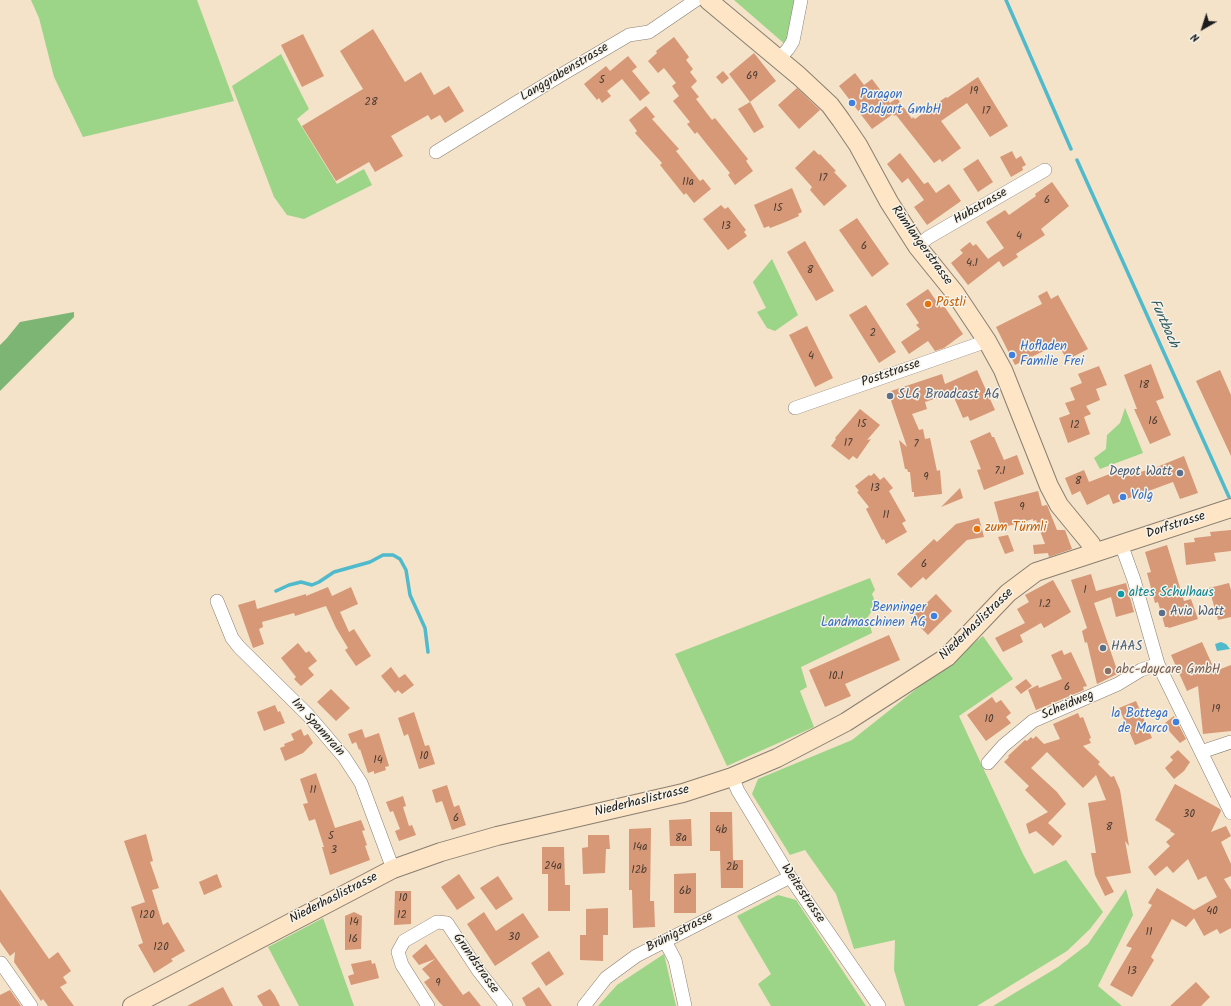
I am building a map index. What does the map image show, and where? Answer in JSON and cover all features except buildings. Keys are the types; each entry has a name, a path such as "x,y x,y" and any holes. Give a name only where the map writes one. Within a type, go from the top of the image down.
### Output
{"street":[{"name":"Langgrabenstrasse","path":"436,152 561,75 629,36 649,32 696,0"},
{"name":"Rümlangerstrasse","path":"708,0 818,93 841,120 858,145 889,202 918,246 955,293 987,341 1002,370 1049,486 1059,505 1091,544 1094,552"},
{"path":"779,59 793,41 801,0"},
{"name":"Hubstrasse","path":"918,246 928,237 1045,170"},
{"name":"Poststrasse","path":"795,408 987,341"},
{"name":"Dorfstrasse","path":"1121,544 1231,508"},
{"path":"1121,544 1134,580 1158,664 1231,813"},
{"name":"Niederhaslistrasse","path":"132,1006 393,869 441,852 490,838 683,792 732,778 777,758 846,722 947,657 1008,593 1036,572 1121,544"},
{"name":"Im Spannrain","path":"217,601 232,638 238,647 308,715 344,757 361,783 393,869"},
{"name":"Scheidweg","path":"988,763 1003,746 1033,721 1118,684 1141,670 1158,664"},
{"path":"1202,752 1231,742"},
{"name":"Weitestrasse","path":"732,778 738,791 790,877 879,1006"},
{"name":"Brünigstrasse","path":"584,1006 606,978 636,956 790,877"},
{"name":"Grundstrasse","path":"428,1006 402,965 398,952 404,941 437,922 447,923 478,970 506,1006"},
{"path":"664,941 675,960 685,1006"},
{"path":"1,963 31,1006"}],"green space":[{"path":"31,0 197,0 234,101 83,137 54,77 39,18"},
{"path":"734,0 795,0 787,46"},
{"path":"281,54 309,109 297,119 337,184 364,169 372,185 304,219 287,215 274,197 232,86"},
{"path":"772,259 798,315 775,331 767,328 757,312 766,308 753,282"},
{"path":"74,312 74,317 0,391 0,345 20,322"},
{"path":"1125,408 1143,453 1100,469 1094,458 1106,449 1107,435 1120,423"},
{"path":"870,578 875,590 872,594 878,609 871,612 868,617 872,633 801,667 807,687 800,691 814,727 727,766 675,654"},
{"path":"983,636 1013,679 959,716 1023,854 1034,874 1066,860 1103,912 1090,929 1067,951 977,1006 905,1006 894,970 895,940 854,949 836,894 805,850 790,855 752,794 758,779 852,740"},
{"path":"1126,889 1133,915 1098,986 1122,1006 993,1006 1058,967 1088,944"},
{"path":"778,895 796,900 866,1006 771,1006 758,984 771,974 737,916"},
{"path":"323,918 354,1006 299,1006 268,947"},
{"path":"664,954 676,1006 598,1006 617,985"}],"water":[{"path":"1221,642 1226,644 1230,649 1217,651 1215,644"}],"waterway":[{"name":"Furtbach","path":"1006,0 1071,149"},
{"name":"Furtbach","path":"1077,160 1229,497"},
{"path":"276,591 289,585 301,582 312,585 334,572 370,562 383,555 393,555 400,559 406,570 410,595 425,628 428,652"}],"place":[{"name":"Paragon Bodyart GmbH","path":"852,103"},
{"name":"Pöstli","path":"928,304"},
{"name":"Hofladen Familie Frei","path":"1012,355"},
{"name":"SLG Broadcast AG","path":"890,396"},
{"name":"Depot Watt","path":"1180,473"},
{"name":"Volg","path":"1123,497"},
{"name":"zum Türmli","path":"977,529"},
{"name":"altes Schulhaus","path":"1121,594"},
{"name":"Avia Watt","path":"1162,613"},
{"name":"Benninger Landmaschinen AG","path":"934,616"},
{"name":"HAAS","path":"1103,648"},
{"name":"abc-daycare GmbH","path":"1108,671"},
{"name":"la Bottega de Marco","path":"1176,722"}]}
